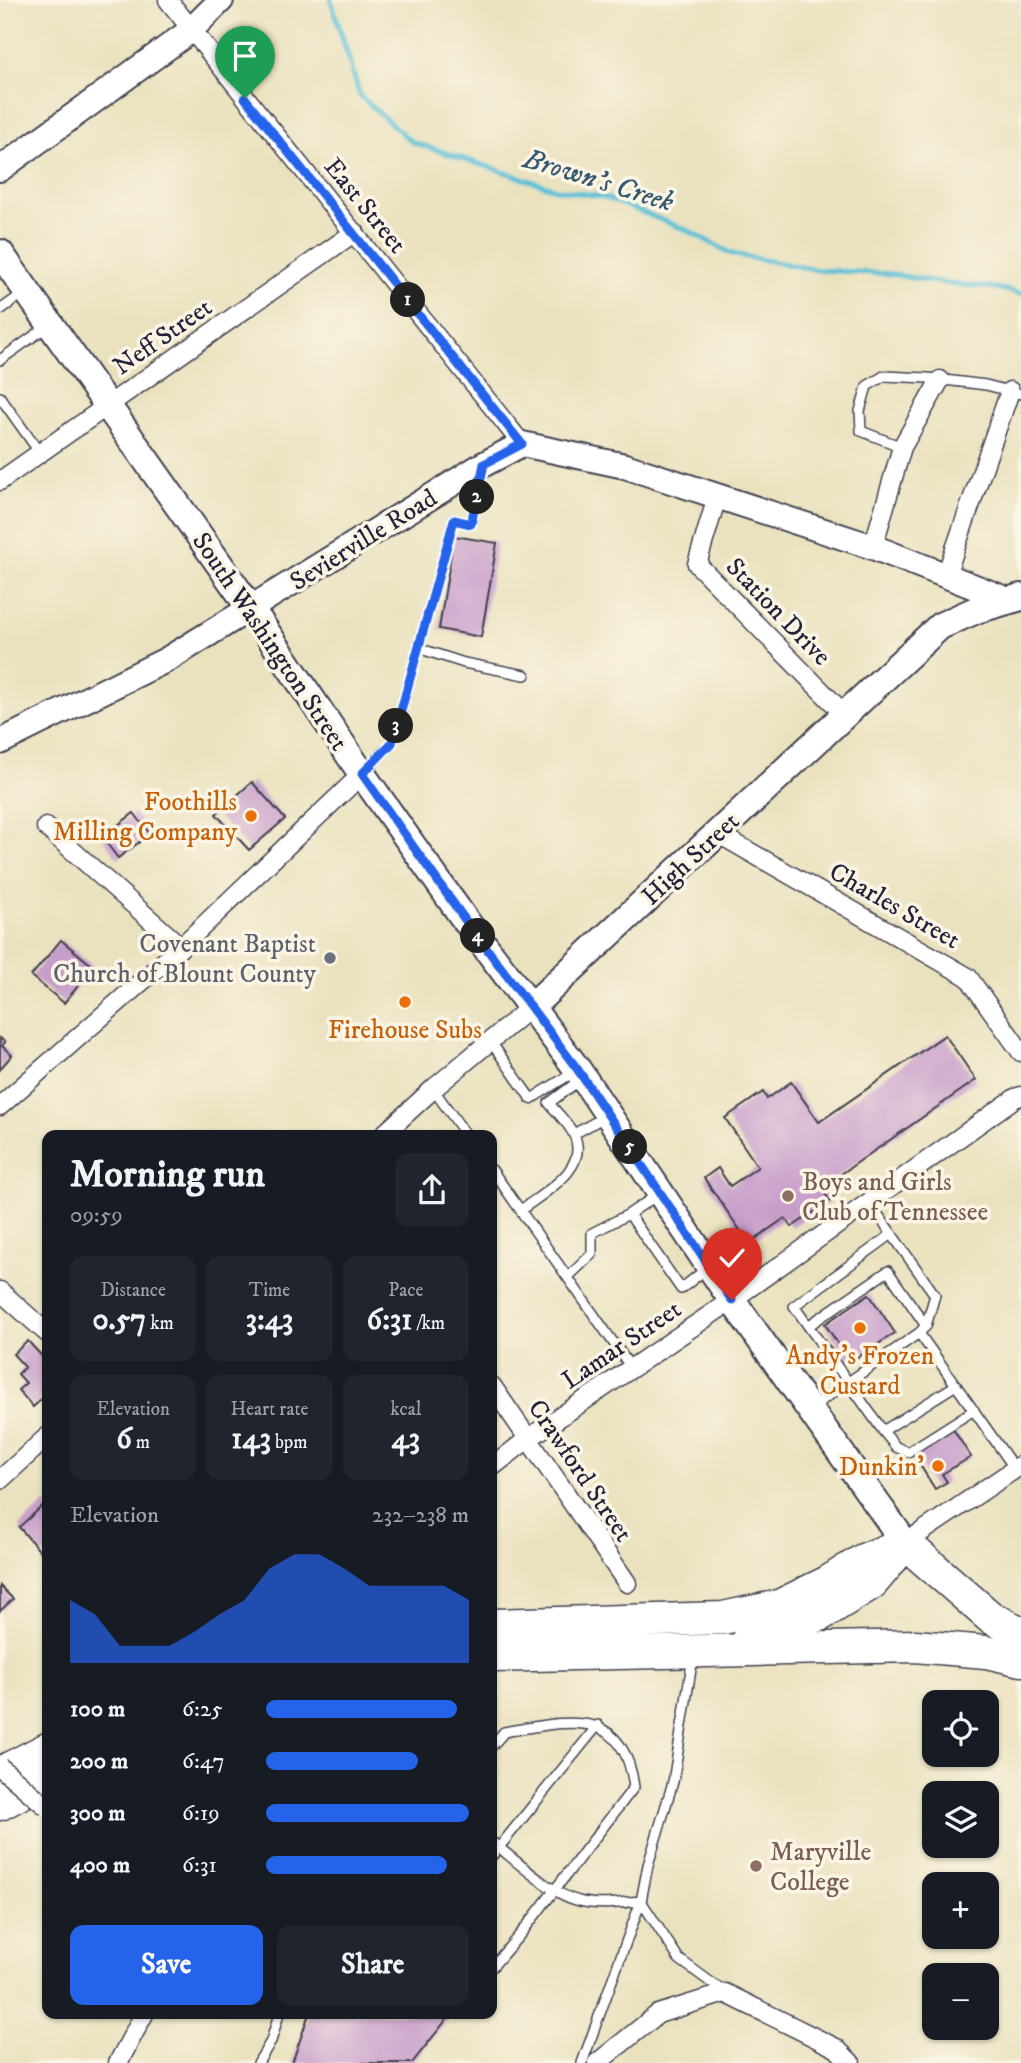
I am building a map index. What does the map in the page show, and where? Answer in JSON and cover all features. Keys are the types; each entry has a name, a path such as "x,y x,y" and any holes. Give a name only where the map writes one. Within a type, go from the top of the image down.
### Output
{"highway":[{"path":"497,1655 696,1635 723,1618 779,1606 828,1582 863,1560 905,1543 990,1617 1021,1633"},
{"path":"497,1625 623,1620 696,1635 915,1646 986,1652 1021,1660"},
{"path":"0,1773 42,1752"},
{"path":"0,1804 42,1782"}],"main road":[{"name":"South Washington Street","path":"0,253 251,609 362,774 463,917 532,1006 580,1074 732,1300 905,1543"},
{"name":"High Street","path":"532,1006 940,626 975,610 1014,598"}],"street":[{"name":"East Street","path":"168,0 522,444"},
{"path":"0,169 191,31 221,0"},
{"name":"Neff Street","path":"0,481 355,232"},
{"path":"873,547 902,447 940,380"},
{"path":"946,575 1016,392"},
{"path":"522,444 625,466 873,547 1014,598"},
{"name":"Sevierville Road","path":"2,741 168,659 484,464 522,444"},
{"name":"Station Drive","path":"717,497 697,564 844,714"},
{"path":"0,1106 181,947 362,774"},
{"path":"46,827 181,947"},
{"name":"Charles Street","path":"717,833 968,977 1021,1052"},
{"name":"High Street","path":"389,1130 532,1006"},
{"name":"Lamar Street","path":"497,1463 528,1438 732,1300 1021,1096"},
{"path":"0,1292 42,1329"},
{"name":"Crawford Street","path":"497,1393 627,1583"},
{"path":"0,1480 42,1442"},
{"path":"905,1543 1018,1467"},
{"path":"0,1767 42,1803"},
{"path":"597,2063 658,2014 726,1993 836,2049 851,2063"},
{"path":"118,2063 141,2019"}],"lane":[{"path":"0,310 27,291"},
{"path":"0,360 50,325"},
{"path":"902,447 861,431 860,411 867,386 884,376 986,385 1016,392"},
{"path":"0,397 40,453"},
{"path":"362,774 392,743 454,520 471,524 484,464"},
{"path":"418,648 464,663 524,675"},
{"path":"491,1042 531,1099 580,1074"},
{"path":"521,1210 569,1173 578,1151 574,1134 550,1103 580,1074"},
{"path":"433,1089 463,1130"},
{"path":"574,1134 608,1115"},
{"path":"497,1177 632,1369"},
{"path":"568,1278 592,1254 592,1233 661,1192"},
{"path":"810,1409 923,1329 935,1295 869,1202"},
{"path":"629,1213 681,1289 710,1266"},
{"path":"892,1234 794,1306 896,1447 908,1452 974,1410"},
{"path":"808,1326 888,1271 956,1385 1018,1467"},
{"path":"883,1431 956,1385"},
{"path":"582,2063 640,1901 673,1782 696,1635"},
{"path":"497,1732 561,1723 598,1725 619,1743 631,1763 634,1787 497,1961"},
{"path":"497,1843 598,1725"},
{"path":"497,1740 504,1732"},
{"path":"497,1846 555,1890 579,1901 610,1904 640,1901"},
{"path":"640,1901 679,1959 726,1993"},
{"path":"258,2063 271,2041 278,2019"}],"building":[{"path":"454,536 497,543 481,637 439,629"},
{"name":"Foothills Milling Company","path":"252,782 285,819 249,850 216,814"},
{"path":"134,813 150,834 118,858 102,837"},
{"path":"61,940 94,967 64,1003 31,976"},
{"path":"945,1035 976,1080 821,1188 830,1201 792,1227 785,1218 749,1243 704,1178 718,1168 730,1186 758,1167 725,1118 763,1092 767,1099 791,1082 819,1122"},
{"path":"0,1038 5,1042 2,1046 12,1055 0,1069"},
{"name":"Andy's Frozen Custard","path":"869,1294 895,1333 850,1362 825,1324"},
{"path":"28,1341 42,1356 42,1399 33,1407 18,1390 26,1383 18,1374 25,1367 13,1354"},
{"name":"Dunkin'","path":"953,1429 971,1457 942,1474 947,1482 935,1489 913,1454"},
{"path":"42,1506 42,1554 19,1527"},
{"path":"0,1586 13,1599 0,1611"},
{"path":"307,2019 447,2019 412,2063 292,2063"}],"waterway":[{"name":"Brown's Creek","path":"331,0 360,96 412,142 556,189 604,197 689,231 732,254 818,270 890,274 950,284 997,288 1021,294"}],"place":[{"name":"Foothills Milling Company","path":"251,816"},
{"name":"Covenant Baptist Church of Blount County","path":"330,958"},
{"name":"Firehouse Subs","path":"405,1002"},
{"name":"Boys and Girls Club of Tennessee","path":"788,1196"},
{"name":"Andy's Frozen Custard","path":"860,1328"},
{"name":"Dunkin'","path":"938,1466"},
{"name":"Maryville College","path":"756,1866"}],"route":[{"path":"245,98 355,232 522,444 484,464 471,524 454,520 392,743 362,774 463,917 578,1070 732,1300"}]}
